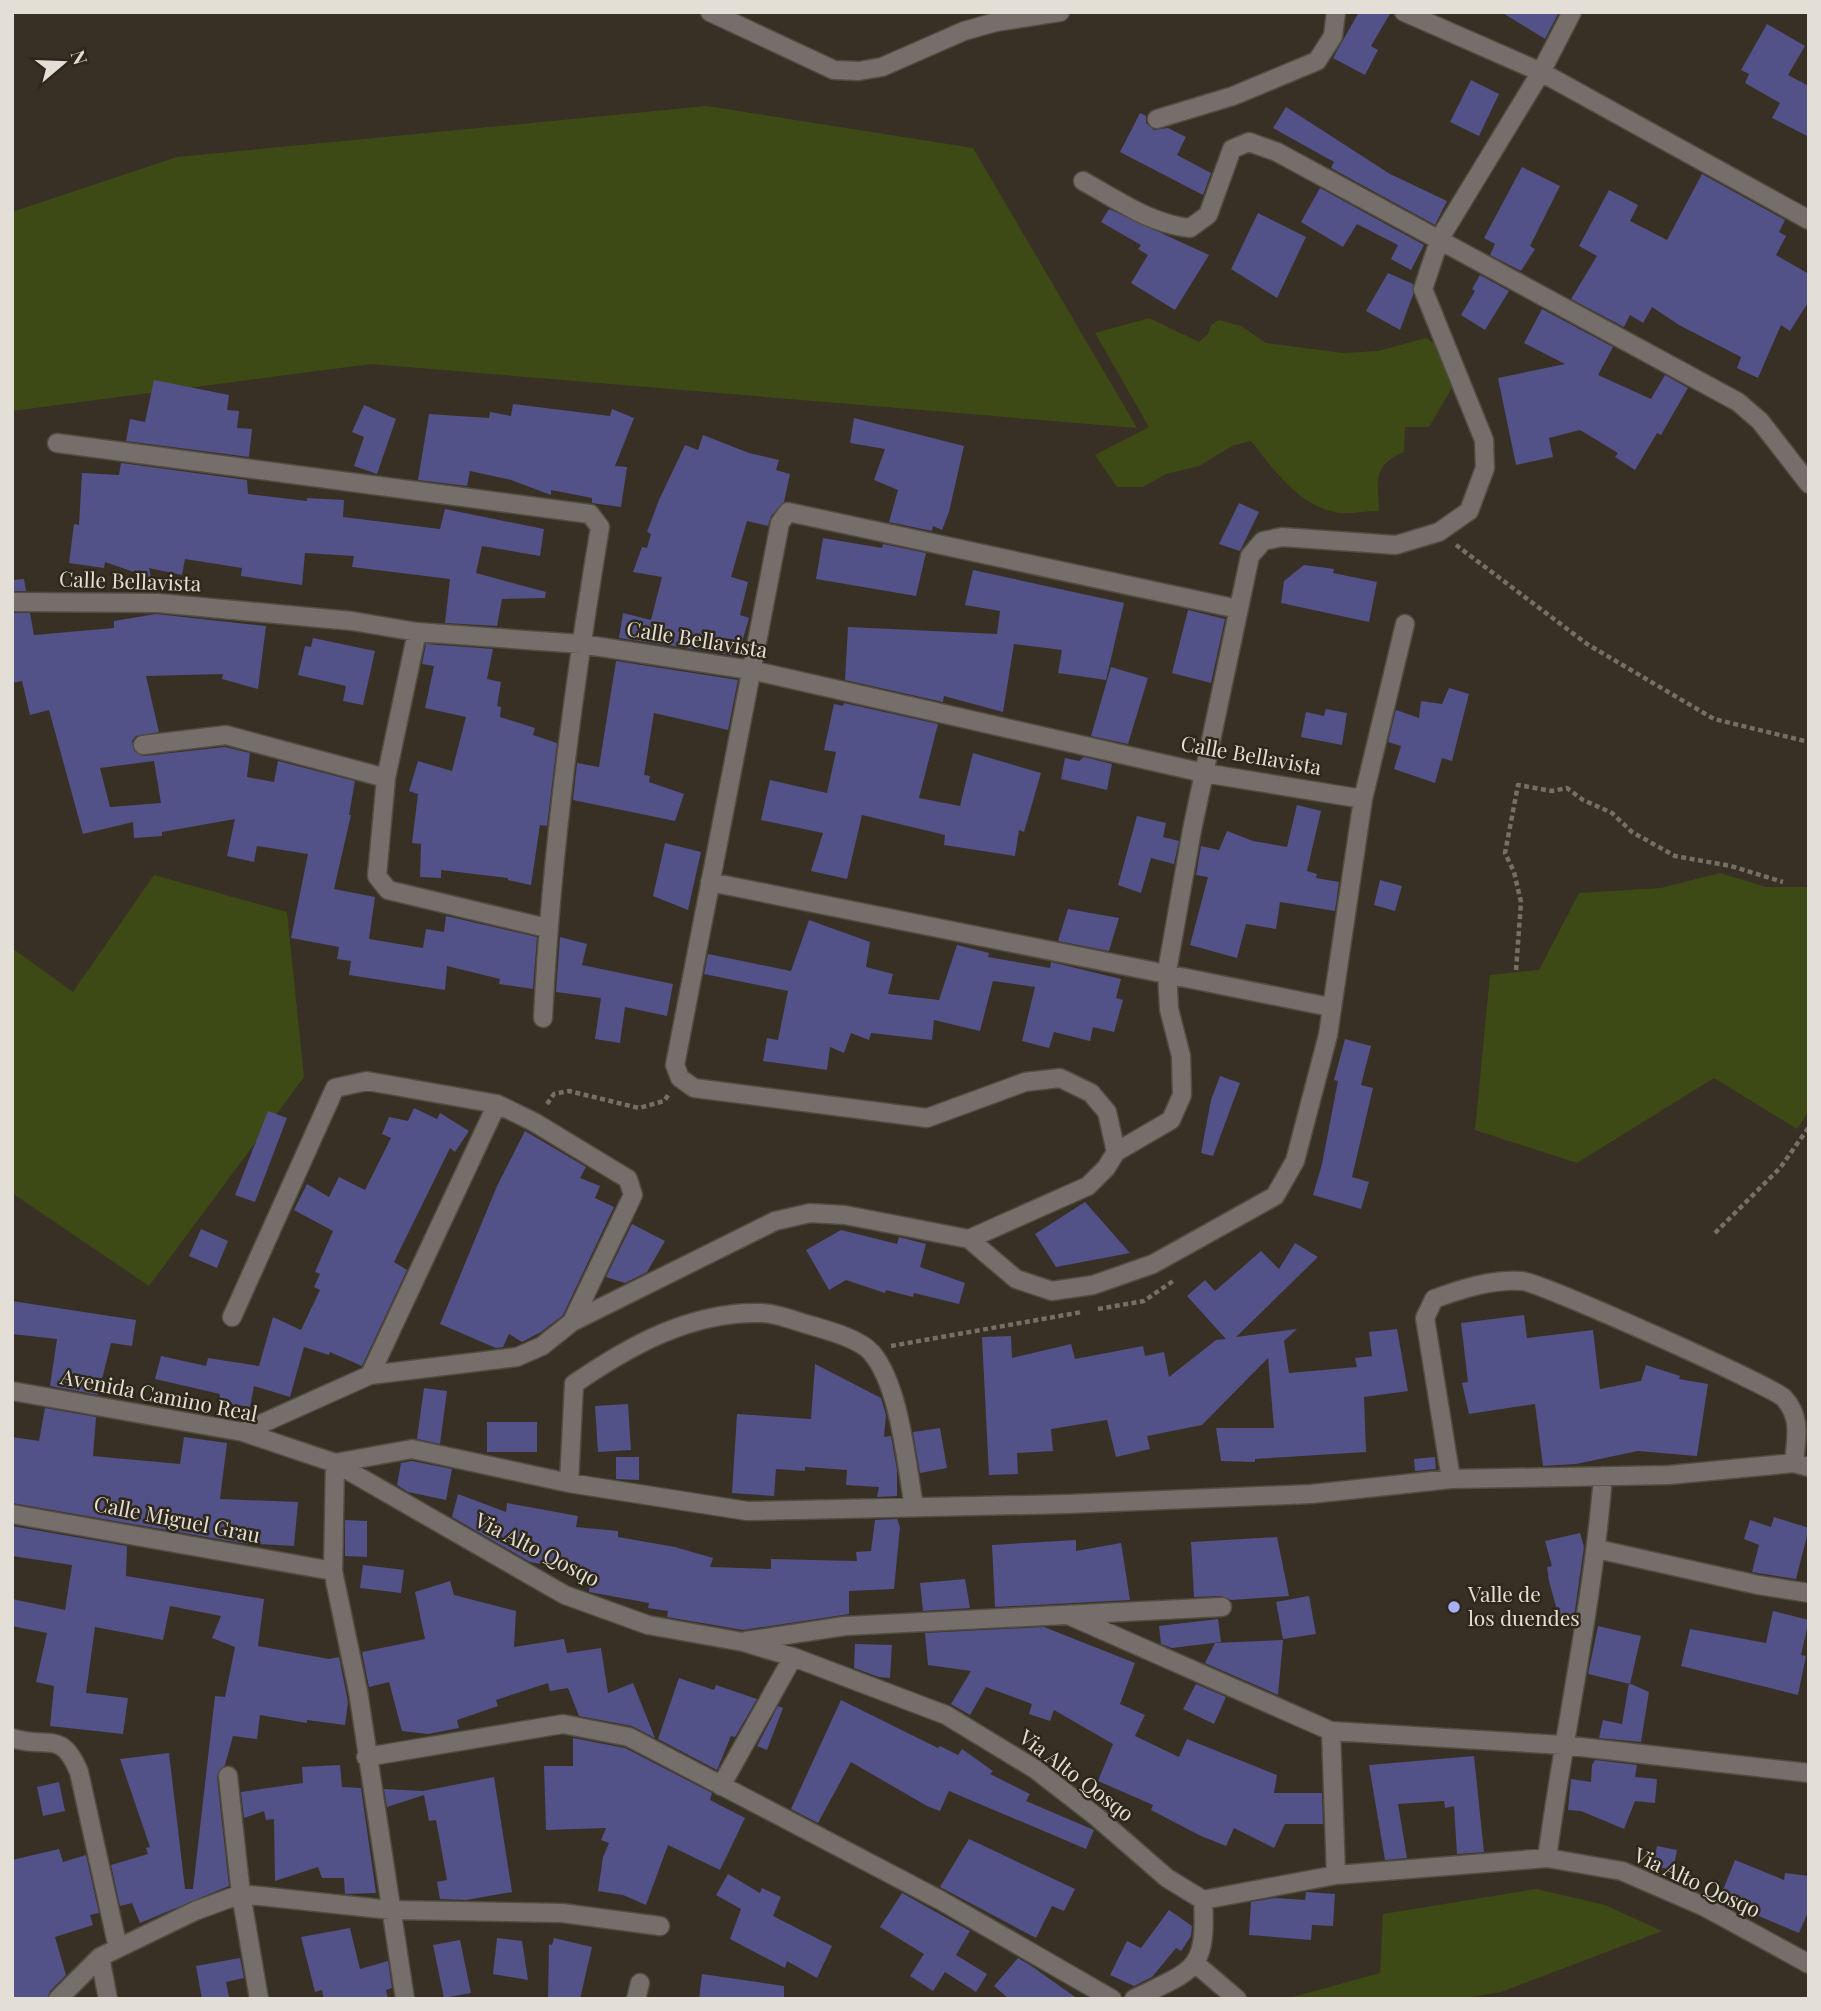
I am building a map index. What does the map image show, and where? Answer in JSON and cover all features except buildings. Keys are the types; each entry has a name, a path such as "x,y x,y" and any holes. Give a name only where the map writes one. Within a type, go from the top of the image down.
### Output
{"street":[{"path":"710,12 834,70 859,71 881,67 964,31 996,22 1060,12"},
{"path":"1157,119 1233,96 1317,61 1333,36 1336,12"},
{"path":"1404,12 1541,72 1809,220"},
{"path":"969,1239 1088,1186 1106,1168 1116,1152 1171,1120 1182,1095 1181,1056 1170,1009 1167,971 1203,773 1250,556 1263,541 1282,537 1396,545 1439,532 1469,511 1485,468 1484,440 1423,289 1440,238 1541,72 1572,12"},
{"path":"1083,181 1161,222 1190,228 1208,215 1232,149 1249,142 1277,152 1738,401 1760,421 1809,484"},
{"path":"57,443 590,514 600,527 581,644 547,928 543,1018"},
{"path":"1116,1152 1107,1112 1091,1093 1060,1079 1025,1082 927,1118 694,1088 680,1078 676,1065 780,523 788,512 1238,608"},
{"name":"Calle Bellavista","path":"12,602 158,603 352,621 417,632 581,644 751,670 1203,773 1363,799"},
{"path":"243,1432 370,1376 517,1357 542,1346 572,1322 775,1221 810,1213 845,1215 969,1239 1016,1279 1052,1291 1093,1285 1153,1264 1275,1196 1294,1161 1306,1126 1328,1035 1330,1007 1363,799 1405,624"},
{"path":"417,632 386,778 377,876 388,890 547,928"},
{"path":"143,745 226,735 386,778"},
{"path":"710,882 1167,971 1330,1007"},
{"path":"232,1317 335,1088 367,1081 498,1104 534,1122 628,1179 634,1195 572,1322"},
{"path":"370,1376 498,1104"},
{"path":"405,1999 358,1691 333,1571 335,1463 412,1449 569,1483 747,1511 1068,1504 1311,1494 1451,1479 1670,1475 1801,1465 1798,1419 1783,1396 1722,1365 1524,1281 1479,1285 1434,1299 1425,1318 1451,1479"},
{"path":"569,1483 573,1384 644,1340 708,1318 763,1312 831,1331 869,1350 882,1368 892,1396 914,1506"},
{"name":"Avenida Camino Real","path":"12,1391 243,1432 335,1463"},
{"name":"Via Alto Qosqo","path":"335,1463 565,1595 648,1625 743,1642 793,1657 946,1715 1035,1769 1098,1818 1167,1878 1203,1900 1336,1875 1547,1858 1622,1871 1705,1907 1809,1964"},
{"path":"1547,1858 1563,1745 1597,1549 1603,1476"},
{"name":"Calle Miguel Grau","path":"12,1514 91,1525 307,1569 333,1571"},
{"path":"1597,1549 1758,1586 1809,1593"},
{"path":"743,1642 845,1626 1222,1607"},
{"path":"1065,1614 1331,1731 1563,1745 1809,1773"},
{"path":"721,1786 793,1657"},
{"path":"366,1757 563,1724 629,1737 940,1900 1112,1999"},
{"path":"1331,1731 1336,1875"},
{"path":"12,1738 25,1742 54,1742 65,1746 72,1756 79,1772 118,1948"},
{"path":"228,1776 241,1894 259,1999"},
{"path":"58,1999 100,1957 195,1912 241,1894 391,1910 562,1913 660,1926"},
{"path":"1134,1999 1175,1979 1196,1964 1205,1938 1203,1900"},
{"path":"100,1957 107,1999"},
{"path":"1196,1964 1237,1999"}],"path":[{"path":"1439,532 1587,644 1714,719 1809,742"},
{"path":"1516,970 1521,902 1514,872 1505,853 1518,785 1552,791 1567,788 1583,800 1612,813 1632,832 1675,856 1731,866 1783,882"},
{"path":"534,1122 554,1094 569,1091 639,1108 664,1101 680,1078"},
{"path":"1715,1233 1780,1168 1809,1127"}],"green space":[{"path":"707,106 973,148 1137,428 371,364 12,411 12,212 177,157"},
{"path":"1149,318 1199,342 1208,334 1211,325 1219,320 1241,326 1266,343 1343,353 1378,351 1426,338 1442,353 1452,388 1429,427 1405,427 1404,452 1386,462 1379,475 1379,511 1340,513 1312,503 1289,486 1251,441 1234,445 1199,466 1166,474 1143,487 1117,487 1095,455 1149,427 1095,333"},
{"path":"1720,873 1766,887 1809,887 1809,1111 1797,1129 1714,1078 1577,1163 1475,1130 1490,975 1539,970 1579,893 1661,888"},
{"path":"154,875 287,912 304,1077 149,1286 12,1193 12,948 73,992"},
{"path":"1536,1889 1605,1905 1662,1931 1501,1992 1460,1999 1293,1997 1380,1973 1383,1914"}],"place":[{"name":"Valle de los duendes","path":"1454,1607"}]}
